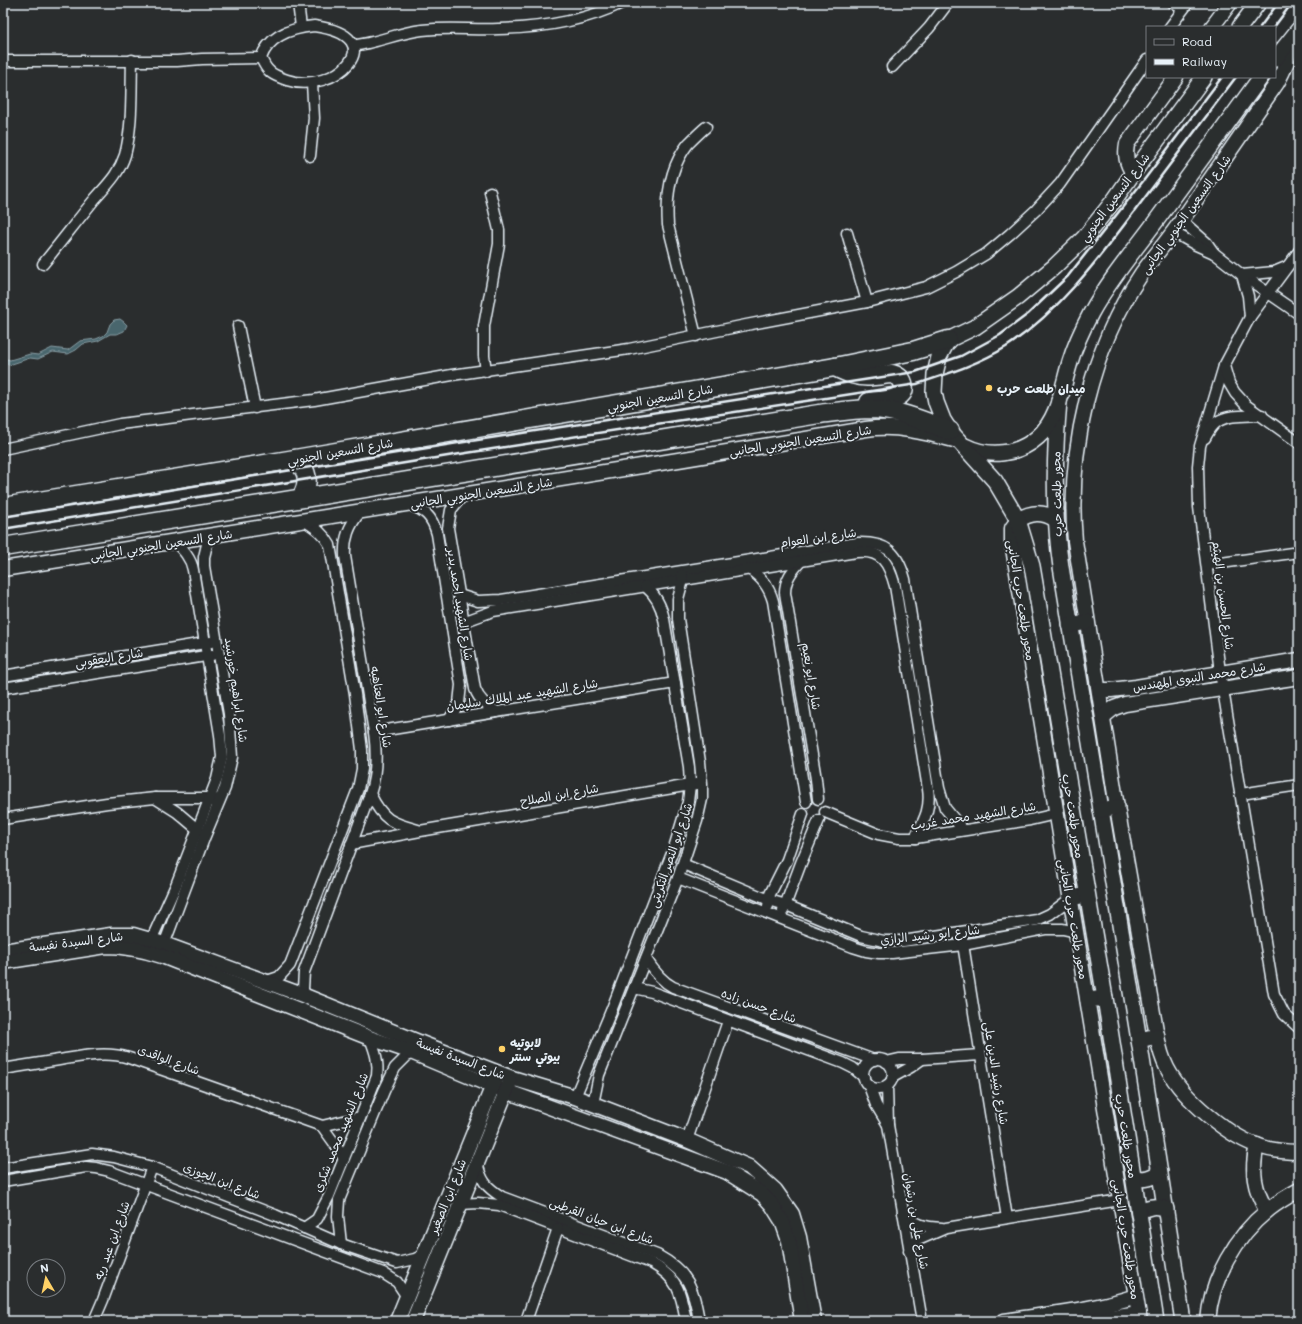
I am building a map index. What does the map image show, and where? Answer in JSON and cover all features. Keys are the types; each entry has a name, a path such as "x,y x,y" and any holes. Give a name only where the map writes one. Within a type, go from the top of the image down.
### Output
{"highway":[{"name":"شارع التسعين الجنوبي","path":"3,507 835,367 907,353 948,340"},
{"path":"835,367 843,372 861,376 891,374 898,376 903,383 904,390 899,397 869,402 854,410"},
{"path":"3,547 819,414 854,410 872,409 905,414 957,439"},
{"path":"295,459 302,465 306,473 306,490 301,498"}],"main road":[{"path":"1241,26 1258,3"},
{"path":"1276,58 1298,32"},
{"name":"شارع التسعين الجنوبي","path":"948,340 987,319 1030,288 1084,238 1099,220 1203,78"},
{"path":"957,439 977,451 996,454 1014,451 1023,447 1045,430 1059,401 1075,346 1092,312 1128,258 1260,78"},
{"name":"محور طلعت حرب","path":"948,340 937,366 934,383 936,402 939,411 957,439 995,481 1018,520 1030,559 1038,593 1105,998 1156,1321"},
{"name":"محور طلعت حرب","path":"1059,401 1054,464 1056,519 1060,567 1139,1040 1183,1321"},
{"path":"1018,520 1033,513 1041,513 1056,519"},
{"path":"1070,625 1087,622"},
{"path":"1101,810 1117,808"},
{"path":"1071,898 1087,895"},
{"path":"1088,1000 1105,998"},
{"path":"1139,1040 1156,1036"},
{"path":"1134,1178 1150,1178 1160,1172"},
{"path":"1139,1212 1155,1206 1166,1209"}],"street":[{"path":"298,3 301,27"},
{"path":"354,46 421,30 446,28 524,28 550,24 599,12 622,3"},
{"path":"892,67 929,28 948,3"},
{"path":"1171,26 1185,6 1173,3"},
{"path":"1213,26 1230,3"},
{"path":"314,26 339,32 348,37 354,46 352,60 342,70 328,78 312,83 292,82 276,77 264,67 260,58 263,50 273,39 286,32 301,27 314,26"},
{"name":"شارع التسعين الجنوبي الجانبى","path":"1087,622 1072,514 1080,428 1086,400 1098,363 1126,300 1142,274 1277,84 1298,32"},
{"path":"3,61 177,61 260,58"},
{"path":"43,264 107,186 117,172 124,156 128,139 132,60"},
{"path":"3,449 120,424 314,400 452,375 629,349 868,302 926,287 956,272 986,254 1036,210 1060,184 1146,61"},
{"path":"1133,172 1128,167 1126,160 1127,144 1175,78"},
{"path":"310,156 314,118 312,83"},
{"path":"696,336 668,225 667,212 670,185 680,157 688,144 706,126"},
{"path":"486,371 484,356 484,326 499,230 490,192"},
{"path":"1177,226 1196,246 1214,253 1242,275 1299,314"},
{"path":"847,233 868,302"},
{"name":"شارع الحسن بن الهيثم","path":"1299,251 1250,317 1224,366 1200,446 1198,466 1199,507 1220,672 1274,994 1284,1014 1299,1028"},
{"path":"1242,275 1274,272 1286,267"},
{"path":"1242,275 1248,296 1250,317"},
{"path":"238,326 255,408"},
{"path":"1224,366 1229,383 1235,393 1246,405 1299,443"},
{"path":"1200,446 1212,427 1218,421 1239,416 1262,416"},
{"name":"شارع التسعين الجنوبي الجانبى","path":"3,570 872,428 903,428 957,439"},
{"name":"شارع الشهيد احمد بدير","path":"463,495 451,510 448,528 475,689 480,699 497,712"},
{"name":"شارع الشهيد احمد بدير","path":"406,504 418,508 427,515 434,524 437,534 462,685 459,703 449,720"},
{"name":"شارع ابو العتاهيه","path":"305,996 303,989 304,972 374,780 376,760 374,732 344,556 346,537 349,528 360,512"},
{"name":"محور طلعت حرب الجانبى","path":"1018,520 1012,528 1012,542 1139,1317"},
{"name":"شارع ابو العتاهيه","path":"267,981 279,977 290,965 358,789 363,759 355,694 330,546 324,536 316,528 305,521"},
{"name":"شارع ابراهيم خورشيد","path":"155,948 202,833 220,800 230,771 232,757 229,714 204,566 204,557 209,536"},
{"name":"شارع ابراهيم خورشيد","path":"175,542 192,562 221,743 222,757 202,833"},
{"name":"شارع ابن العوام","path":"463,622 493,611 645,586 683,576 857,543 881,545 893,553 901,566 905,579 911,651 929,802 926,816 915,838"},
{"name":"شارع ابن العوام","path":"459,595 478,601 492,601 683,576 750,569 864,551 880,556 891,570 911,651 942,799 951,817 963,830"},
{"path":"1207,565 1299,552"},
{"name":"شارع ابو نعيم","path":"801,561 790,573 785,587 785,593 818,799"},
{"path":"750,569 758,575 771,592 806,802"},
{"name":"شارع ابو النصر التكريتى","path":"593,1104 599,1075 678,878 700,812 702,783 678,619 678,599 683,576"},
{"name":"شارع ابو النصر التكريتى","path":"575,1097 611,1011 674,848 685,813 690,785 687,750 662,612 656,598 645,586"},
{"path":"1087,622 1156,1036 1167,1069 1185,1093 1200,1108 1236,1136 1264,1148 1299,1152"},
{"name":"شارع اليعقوبى","path":"3,676 217,641"},
{"name":"شارع اليعقوبى","path":"3,688 219,654"},
{"name":"شارع محمد النبوى المهندس","path":"1098,690 1130,688 1299,660"},
{"name":"شارع محمد النبوى المهندس","path":"1103,718 1114,708 1125,704 1299,677"},
{"name":"شارع الشهيد عبد الملاك سليمان","path":"374,732 675,683"},
{"path":"222,757 232,757"},
{"name":"شارع ابن الصلاح","path":"351,844 702,783"},
{"path":"1241,794 1299,785"},
{"name":"شارع ابن الصلاح","path":"370,794 376,806 388,819 402,826 420,831"},
{"path":"154,798 177,812 202,833"},
{"path":"3,819 107,803 154,798 210,798 220,800"},
{"path":"767,913 770,894 787,860 803,814 802,808 806,802 814,798 818,799 824,804 825,812 819,820 801,863 781,918"},
{"name":"شارع الشهيد محمد غريب","path":"825,812 878,834 899,838 915,838 1030,820 1056,814"},
{"path":"803,814 809,821 819,820"},
{"name":"شارع ابو رشيد الرازي","path":"683,864 770,900 786,905 861,936 875,940 903,941 1037,920 1050,914 1071,898"},
{"name":"شارع ابو رشيد الرازي","path":"678,878 866,951 878,953 892,953 964,945 1045,929 1063,929 1076,932"},
{"name":"شارع رشيد الدين على","path":"961,932 1007,1218"},
{"name":"شارع السيدة نفيسة","path":"3,951 118,934 133,935 155,948 370,1038 411,1052 492,1086 727,1172 762,1194 772,1205 782,1221 790,1241 802,1321"},
{"name":"شارع السيدة نفيسة","path":"3,962 106,946 155,948 267,981 512,1078 575,1097 687,1140 749,1167 776,1190 787,1204 794,1219 799,1236 814,1321"},
{"name":"شارع حسن زاده","path":"646,959 660,978 673,987 874,1060"},
{"path":"634,988 652,992 843,1063 854,1068 867,1081 878,1089 890,1082 893,1077 922,1059"},
{"path":"687,1140 728,1021"},
{"name":"شارع الشهيد محمد شكرى","path":"304,1228 317,1219 329,1196 377,1076 378,1062 370,1038"},
{"name":"شارع الشهيد محمد شكرى","path":"341,1244 338,1216 339,1200 395,1068 411,1052"},
{"name":"شارع الواقدى","path":"3,1069 89,1055 117,1055 322,1126"},
{"path":"867,1081 863,1074 865,1067 874,1060 886,1062 909,1059 980,1055"},
{"path":"886,1062 891,1067 893,1075 890,1082"},
{"name":"شارع ابن الصغير","path":"397,1321 498,1072"},
{"name":"شارع ابن الصغير","path":"413,1321 512,1078"},
{"name":"شارع على بن رشوان","path":"867,1081 876,1104 888,1125"},
{"name":"شارع على بن رشوان","path":"890,1082 888,1125 922,1321"},
{"path":"373,1086 384,1091"},
{"path":"344,1159 336,1144 322,1126 360,1117"},
{"path":"1257,1145 1254,1162 1254,1179 1261,1201 1267,1211"},
{"name":"شارع ابن الجوزى","path":"3,1168 92,1154 114,1157 152,1168 248,1204 341,1244 398,1263 415,1259 423,1255"},
{"name":"شارع ابن حيان القرطبى","path":"477,1162 483,1182 493,1191 500,1201 558,1228 651,1263 662,1269 676,1284 681,1295 686,1321"},
{"path":"3,1181 86,1167 96,1168 146,1185 383,1273 397,1282 407,1297"},
{"name":"شارع ابن عبد ربه","path":"94,1321 152,1168"},
{"path":"1208,1321 1218,1280 1225,1265 1247,1231 1267,1211 1299,1190"},
{"path":"329,1196 339,1200"},
{"path":"903,1213 917,1224 928,1227 946,1228 1120,1200"},
{"name":"شارع ابن حيان القرطبى","path":"460,1204 500,1201 657,1255 669,1261 677,1268 689,1283 694,1292 699,1321"},
{"path":"526,1321 558,1228"},
{"path":"909,1250 918,1240 946,1228"},
{"path":"1004,1321 1021,1320 1096,1307 1136,1296"},
{"path":"1082,1321 1139,1317"}],"water":[{"path":"120,319 127,325 124,331 117,334 110,334 98,341 83,344 68,354 53,352 38,359 30,358 9,365 3,363 3,358 10,360 30,354 38,355 52,348 68,350 80,341 96,339 103,336 114,320"}],"railway":[{"path":"1261,26 1278,3"},
{"path":"1275,26 1292,3"},
{"path":"3,517 458,443 915,372 961,356 1000,335 1028,314 1068,276 1144,180 1221,78"},
{"path":"3,529 460,454 917,384 974,364 1006,347 1026,332 1045,316 1080,280 1113,240 1235,78"}],"place":[{"name":"ميدان طلعت حرب","path":"989,388"},
{"name":"لابوتيه بيوتي سنتر","path":"502,1049"}]}
